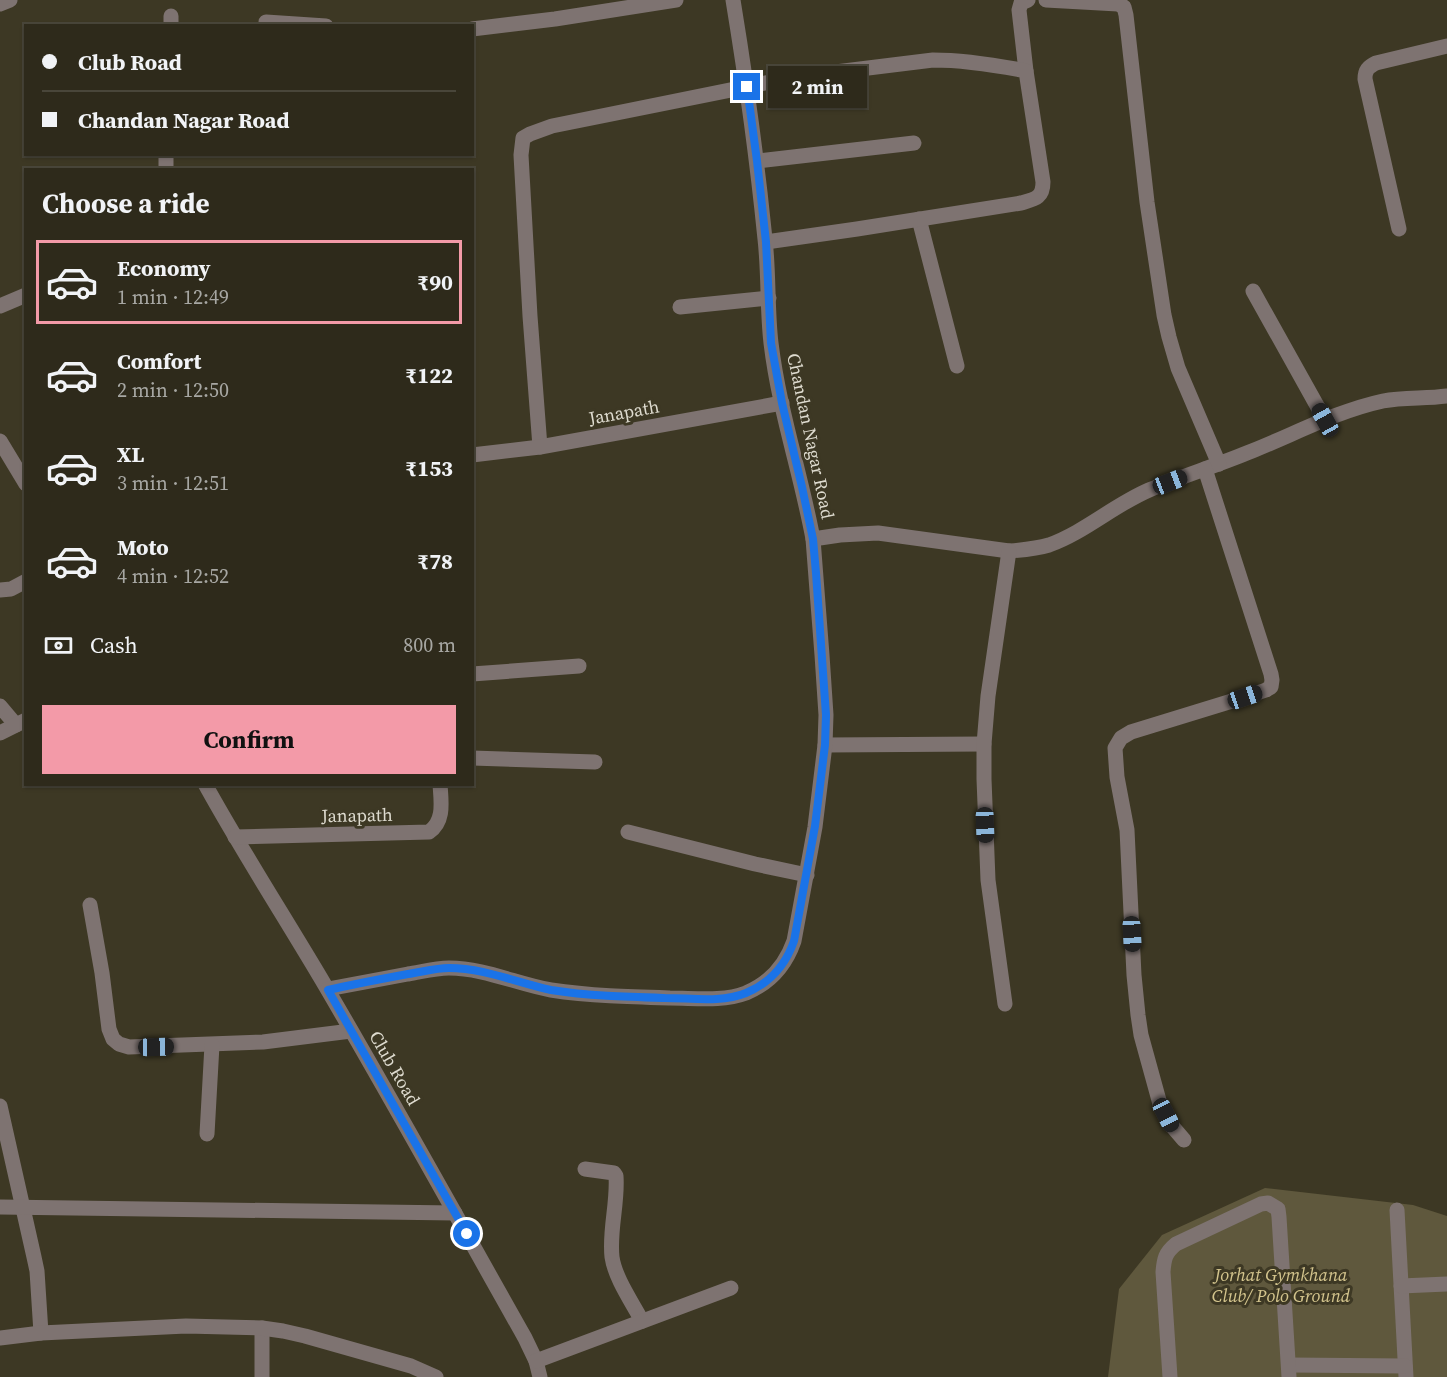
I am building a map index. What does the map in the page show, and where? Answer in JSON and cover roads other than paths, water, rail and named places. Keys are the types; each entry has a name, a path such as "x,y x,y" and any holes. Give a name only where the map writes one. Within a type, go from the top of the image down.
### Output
{"street":[{"path":"0,3 10,0"},
{"path":"474,29 676,0"},
{"name":"Chandan Nagar Road","path":"733,0 747,87 766,242 771,343 782,403 813,539 878,533 1009,551 1026,550 1048,545 1087,526 1132,498 1343,413 1400,398 1447,396"},
{"path":"766,242 1035,200 1043,191 1043,182 1019,10 1021,3 1028,0"},
{"path":"1046,0 1108,2 1124,7 1147,202 1168,337 1212,467 1272,680 1271,687 1266,690 1131,732 1120,738 1115,748 1117,777 1126,830 1138,1015 1160,1104 1172,1126 1184,1140"},
{"path":"266,22 296,24"},
{"path":"1398,229 1365,72 1376,63 1447,46"},
{"path":"540,447 521,155 523,138 552,126 795,77 933,60 982,63 1026,71"},
{"path":"757,161 914,143"},
{"path":"919,219 957,366"},
{"path":"1253,291 1325,420"},
{"path":"0,306 24,296"},
{"path":"680,307 769,298"},
{"name":"Janapath","path":"474,455 540,447 782,403"},
{"path":"0,441 24,481"},
{"path":"328,990 448,968 466,969 572,993 709,999 730,998 748,992 764,983 779,970 789,956 794,941 815,826 825,745 824,679 813,539"},
{"path":"1005,1004 988,880 984,744 988,696 1009,551"},
{"path":"0,590 11,589 24,583"},
{"path":"474,674 579,666"},
{"path":"0,706 21,722 0,733"},
{"path":"825,745 984,744"},
{"path":"474,758 595,762"},
{"name":"Club Road","path":"207,786 235,837 328,990 455,1213 525,1338 536,1361 540,1377"},
{"name":"Janapath","path":"235,837 429,832 436,827 441,816 440,786"},
{"path":"628,832 807,875"},
{"path":"90,905 110,1029 113,1039 119,1044 129,1047 212,1045 263,1042 351,1031"},
{"path":"207,1134 212,1045"},
{"path":"0,1106 37,1271 40,1333"},
{"path":"585,1169 608,1171 616,1176 612,1257 619,1277 642,1322"},
{"path":"1170,1377 1163,1272 1164,1259 1169,1250 1176,1244 1268,1203 1278,1209 1279,1217 1289,1371 1406,1371 1397,1210"},
{"path":"0,1207 455,1213"},
{"path":"1401,1286 1447,1284"},
{"path":"536,1361 731,1288"},
{"path":"0,1338 40,1333 186,1326 262,1328 305,1336 411,1366 436,1377"},
{"path":"262,1328 262,1377"}],"park label":[{"name":"Jorhat Gymkhana Club/ Polo Ground","path":"1281,1284"}]}
